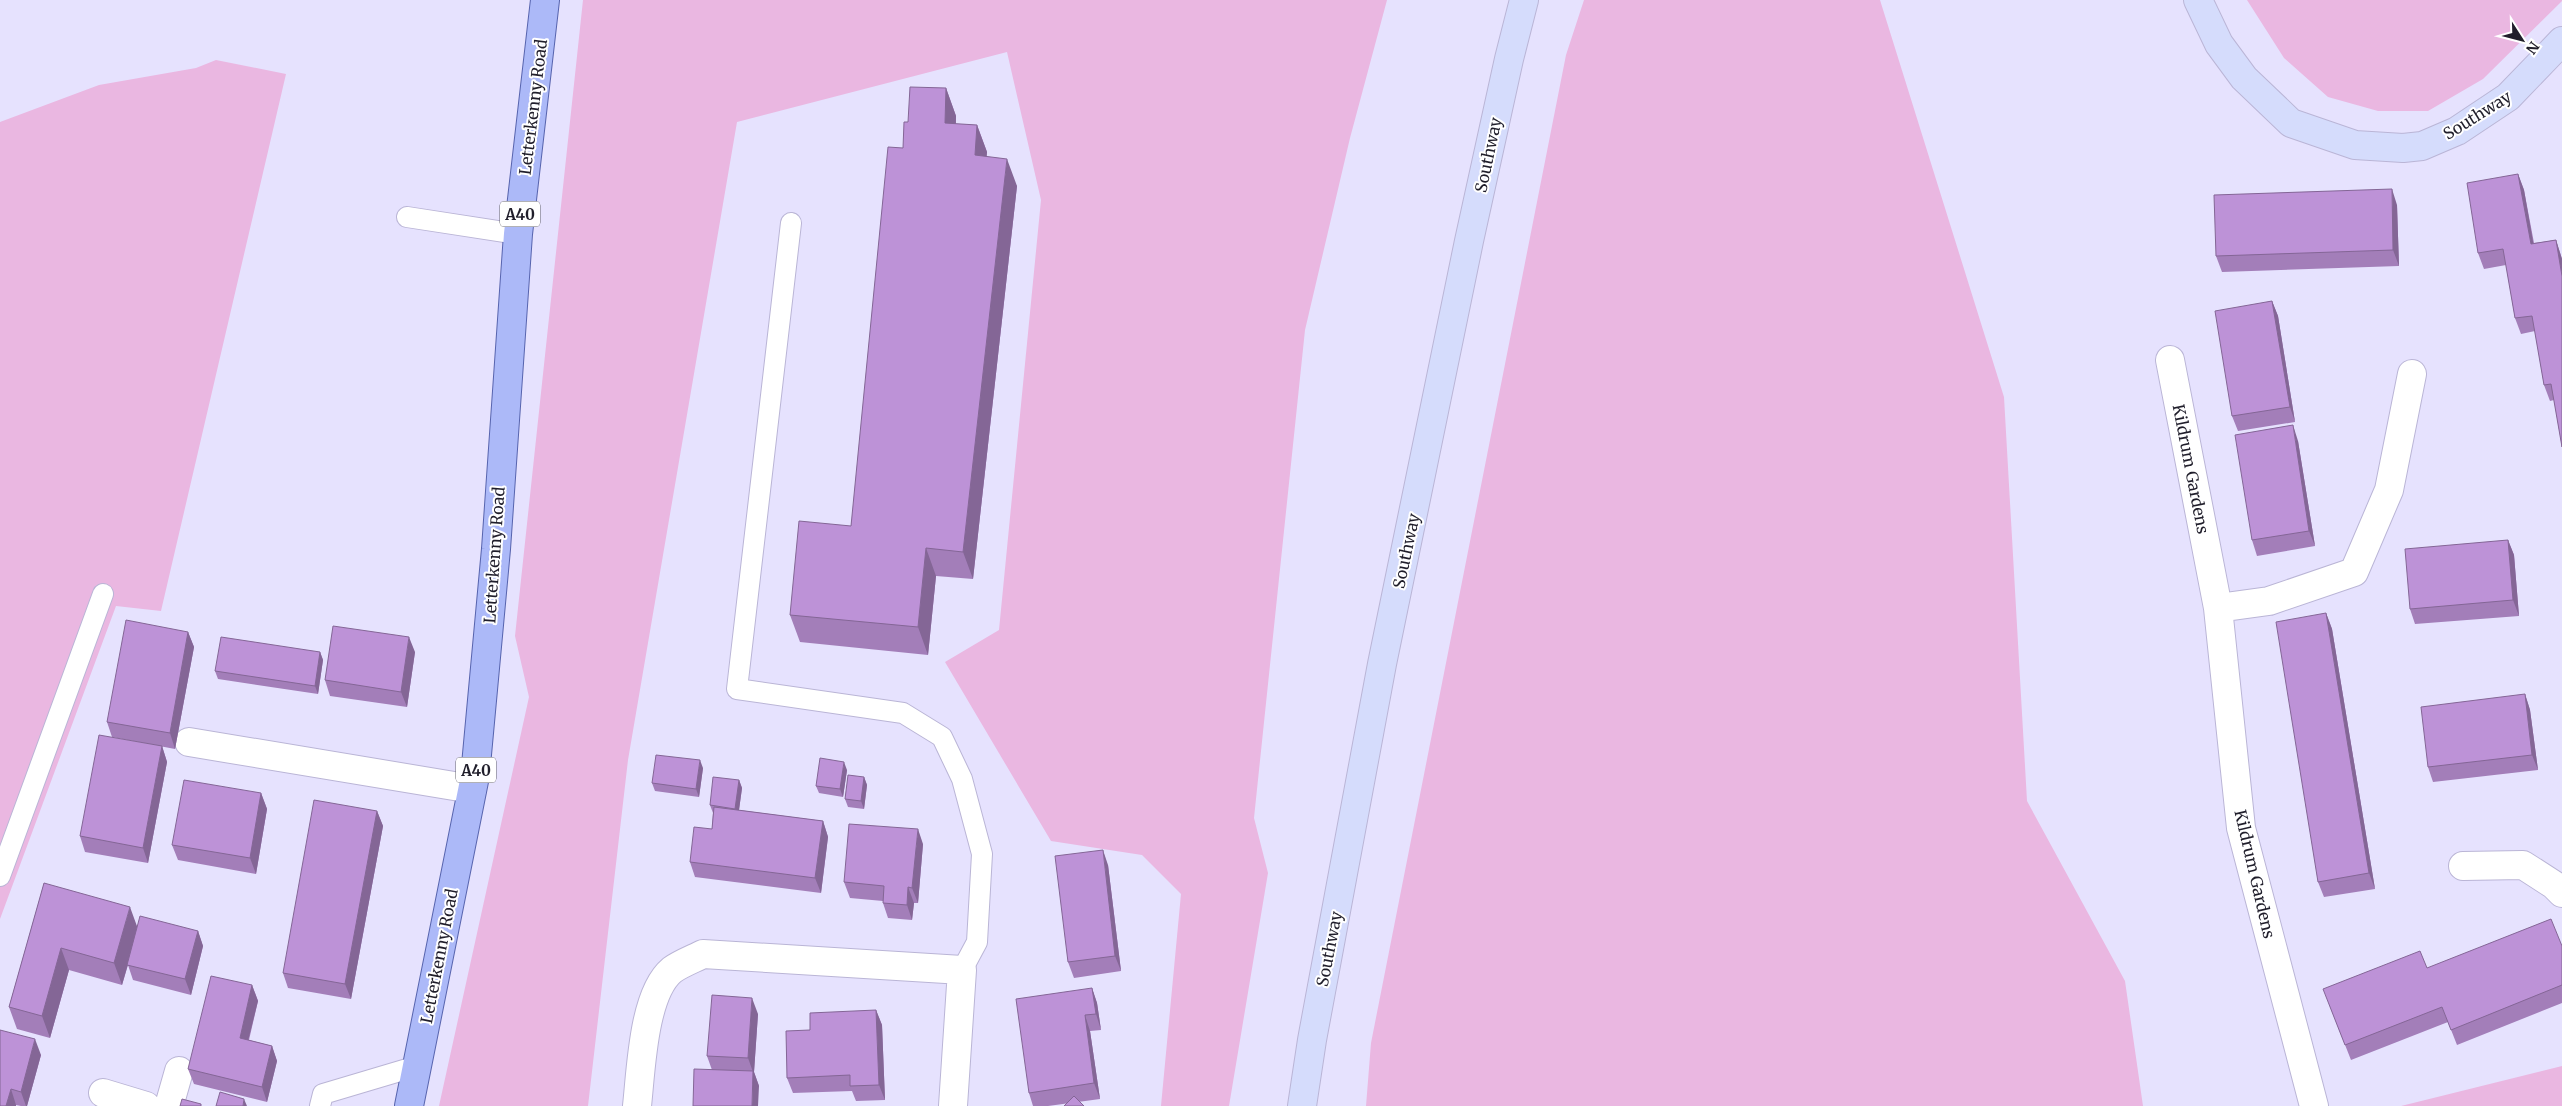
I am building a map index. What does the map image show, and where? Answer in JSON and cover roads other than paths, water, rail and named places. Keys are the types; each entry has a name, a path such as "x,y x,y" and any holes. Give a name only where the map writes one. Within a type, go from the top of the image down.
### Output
{"main road":[{"name":"Letterkenny Road","path":"409,1106 472,789 496,549 518,234 545,0"}],"street":[{"name":"Southway","path":"1302,1106 1312,1040 1384,654 1471,231 1524,0"},
{"name":"Southway","path":"2198,0 2219,44 2244,78 2291,123 2355,145 2403,148 2422,146 2457,131 2508,97 2562,41"},
{"name":"Kildrum Gardens","path":"2170,360 2218,608 2240,828 2314,1106"},
{"path":"2218,608 2269,601 2354,572 2389,490 2412,374"},
{"path":"189,742 472,789"},
{"path":"2463,866 2523,865 2554,885 2562,894"},
{"path":"637,1106 645,1030 658,989 672,970 703,954 962,970 953,1106"},
{"path":"169,1106 179,1071"},
{"path":"103,1094 146,1106"}],"lane":[{"path":"407,217 518,234"},
{"path":"791,223 737,689 903,713 942,737 962,779 982,854 977,942 962,970"},
{"path":"0,876 103,594"},
{"path":"320,1106 323,1094 417,1066"}]}
